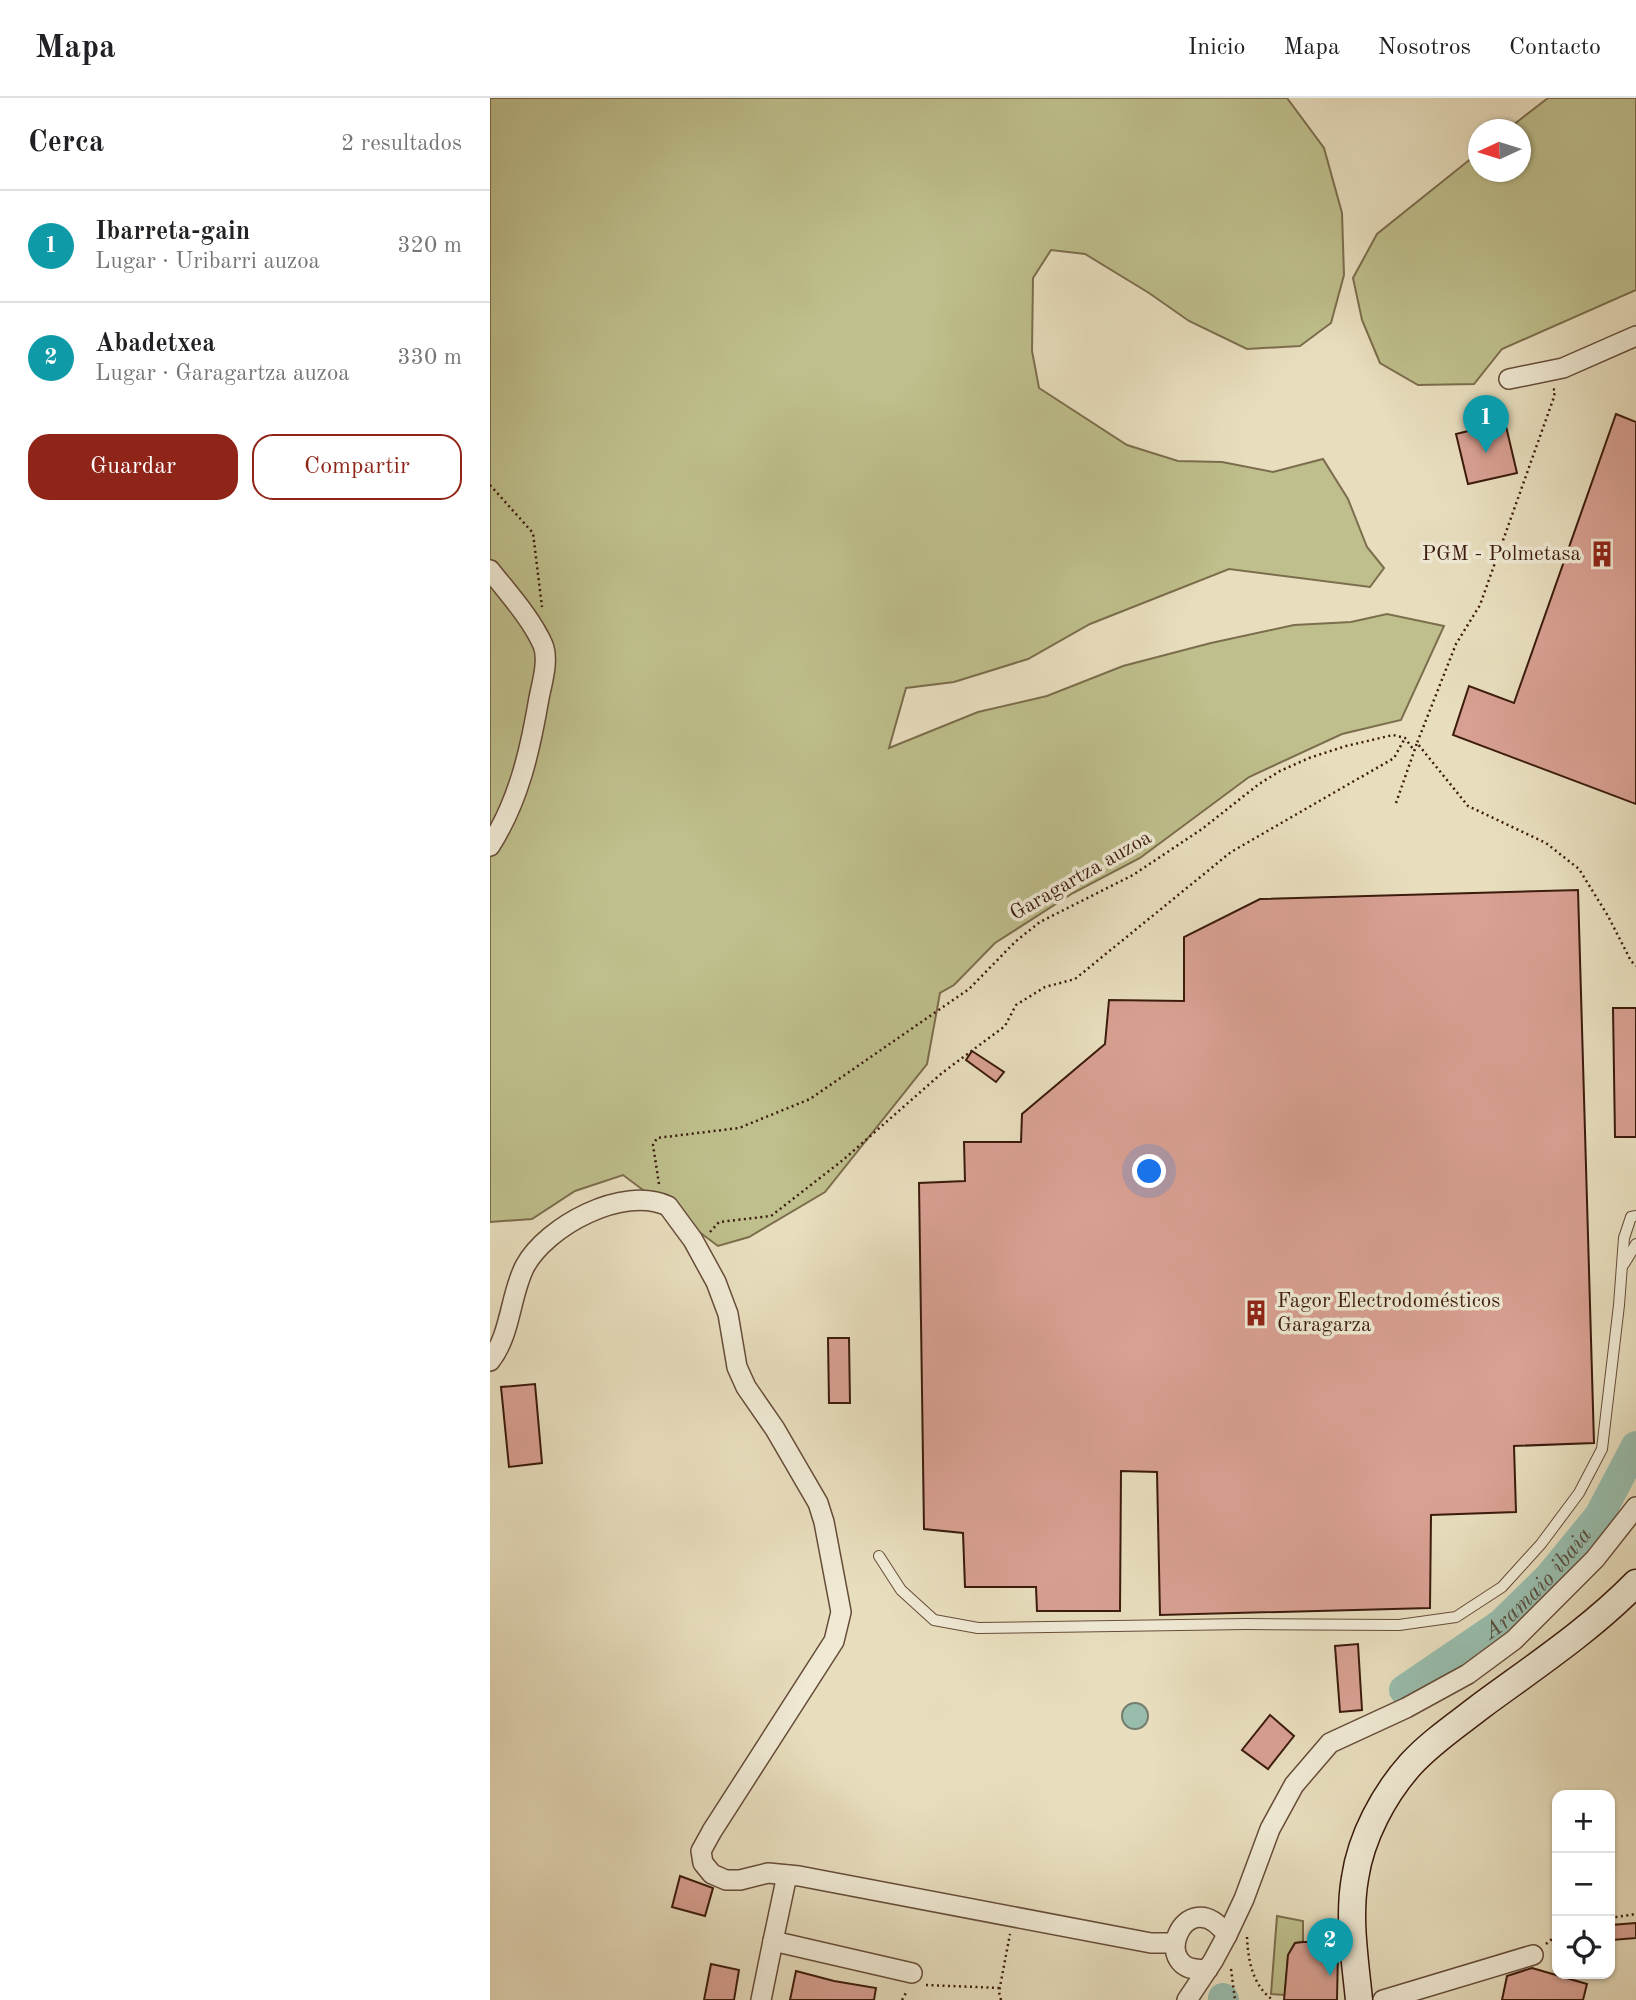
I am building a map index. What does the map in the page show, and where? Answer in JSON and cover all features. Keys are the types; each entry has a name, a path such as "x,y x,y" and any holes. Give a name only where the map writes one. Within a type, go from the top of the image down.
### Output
{"main road":[{"path":"1359,2000 1351,1920 1355,1877 1375,1819 1391,1790 1412,1763 1451,1728 1593,1623 1636,1583"}],"street":[{"path":"1509,379 1563,369 1636,336"},
{"path":"490,570 523,613 544,647 544,672 525,770 504,823 490,846"},
{"path":"490,1362 499,1346 524,1269 536,1250 554,1233 603,1207 625,1202 657,1201 668,1206 698,1248 716,1282 728,1314 737,1367 746,1387 818,1503 841,1612 834,1641 701,1851 703,1863 712,1874 726,1880 740,1880 768,1873 787,1875 886,1891 1151,1943 1175,1943"},
{"path":"1191,1995 1227,1935 1244,1899 1270,1829 1294,1785 1330,1743 1406,1708 1468,1674 1514,1640 1595,1559 1636,1507"},
{"path":"761,2000 787,1875"},
{"path":"1208,1969 1196,1971 1183,1966 1177,1958 1175,1943 1183,1924 1193,1918 1209,1919 1218,1923 1227,1935"},
{"path":"773,1941 915,1982"},
{"path":"1383,2000 1533,1955"}],"lane":[{"path":"879,1556 901,1590 934,1620 978,1628 1399,1625 1456,1617 1502,1587 1541,1544 1579,1493 1602,1449 1624,1238 1631,1217 1636,1216"},
{"path":"1621,1268 1636,1244"}],"path":[{"path":"1396,803 1413,749 1456,644 1480,605 1554,397 1555,390 1550,387"},
{"path":"490,485 533,533 542,607"},
{"name":"Garagartza auzoa","path":"668,1206 654,1161 653,1145 657,1138 739,1128 810,1099 969,989 1016,941 1040,922 1133,874 1202,829 1270,778 1309,758 1346,746 1393,735 1405,738"},
{"path":"698,1248 719,1222 771,1216 843,1160 942,1073 1004,1026 1016,1004 1045,987 1075,979 1231,852 1394,758 1405,738 1413,749"},
{"path":"1417,743 1468,806 1546,843 1579,869 1608,916 1630,961 1636,966"},
{"path":"1615,1917 1636,1914"},
{"path":"1000,2000 1014,1917"},
{"path":"1247,1937 1252,1972 1263,1992 1273,2000"},
{"path":"902,2000 915,1982 1000,1988"}],"green space":[{"path":"490,98 1287,98 1324,148 1342,213 1344,275 1331,323 1300,346 1247,349 1189,321 1085,254 1051,250 1033,278 1032,351 1039,388 1127,445 1178,461 1222,462 1273,472 1323,459 1348,499 1367,547 1384,568 1370,587 1229,569 1090,624 1028,659 954,682 906,688 889,748 978,712 1047,696 1123,666 1211,643 1294,625 1351,622 1387,614 1444,626 1401,720 1342,734 1249,777 1140,858 1073,893 995,943 954,985 940,993 927,1064 825,1192 749,1237 718,1246 623,1175 575,1191 532,1219 490,1222"},
{"path":"1548,98 1636,98 1636,290 1502,349 1474,384 1418,385 1380,363 1362,320 1353,278 1377,234 1468,161 1468,182 1531,182 1531,119 1521,119"},
{"path":"1277,1916 1303,1921 1303,1942 1295,1943 1288,1955 1285,1995 1271,1994"}],"shaded area":[{"path":"1135,1703 1144,1707 1148,1716 1144,1725 1135,1729 1126,1725 1122,1716 1126,1707"}],"building":[{"name":"PGM - Polmetasa","path":"1616,414 1636,422 1636,804 1453,735 1469,686 1514,703"},
{"path":"1505,422 1517,473 1468,484 1456,434"},
{"name":"Fagor Electrodomésticos Garagarza","path":"1578,890 1594,1443 1514,1446 1516,1512 1431,1515 1430,1608 1160,1615 1157,1472 1121,1471 1120,1611 1037,1611 1036,1587 965,1587 963,1533 924,1529 919,1183 965,1181 964,1142 1021,1142 1022,1114 1105,1044 1109,1000 1184,1001 1184,937 1260,899"},
{"path":"1613,1008 1636,1008 1636,1137 1615,1137"},
{"path":"972,1051 1004,1072 996,1082 966,1060"},
{"path":"828,1338 849,1338 850,1403 829,1403"},
{"path":"535,1384 542,1463 509,1467 501,1387"},
{"path":"1358,1644 1362,1710 1340,1712 1335,1646"},
{"path":"1270,1715 1294,1736 1268,1769 1242,1750"},
{"path":"680,1876 713,1888 705,1916 672,1907"},
{"path":"1636,1923 1636,1938 1615,1940 1615,1925"},
{"path":"1314,1942 1318,1953 1338,1952 1337,2000 1284,2000 1288,1955 1295,1943"},
{"path":"711,1964 739,1970 734,2000 704,2000"},
{"path":"1532,1968 1552,1974 1552,1979 1570,1979 1587,1984 1583,2000 1502,2000 1507,1976"},
{"path":"796,1971 876,1988 874,2000 790,2000"}],"waterway":[{"name":"Aramaio ibaia","path":"1404,1690 1501,1624 1549,1577 1599,1516 1636,1446"}],"place":[{"name":"Ibarreta-gain","path":"1486,453"},
{"name":"PGM - Polmetasa","path":"1602,554"},
{"name":"Fagor Electrodomésticos Garagarza","path":"1256,1313"},
{"name":"Abadetxea","path":"1330,1976"}]}
